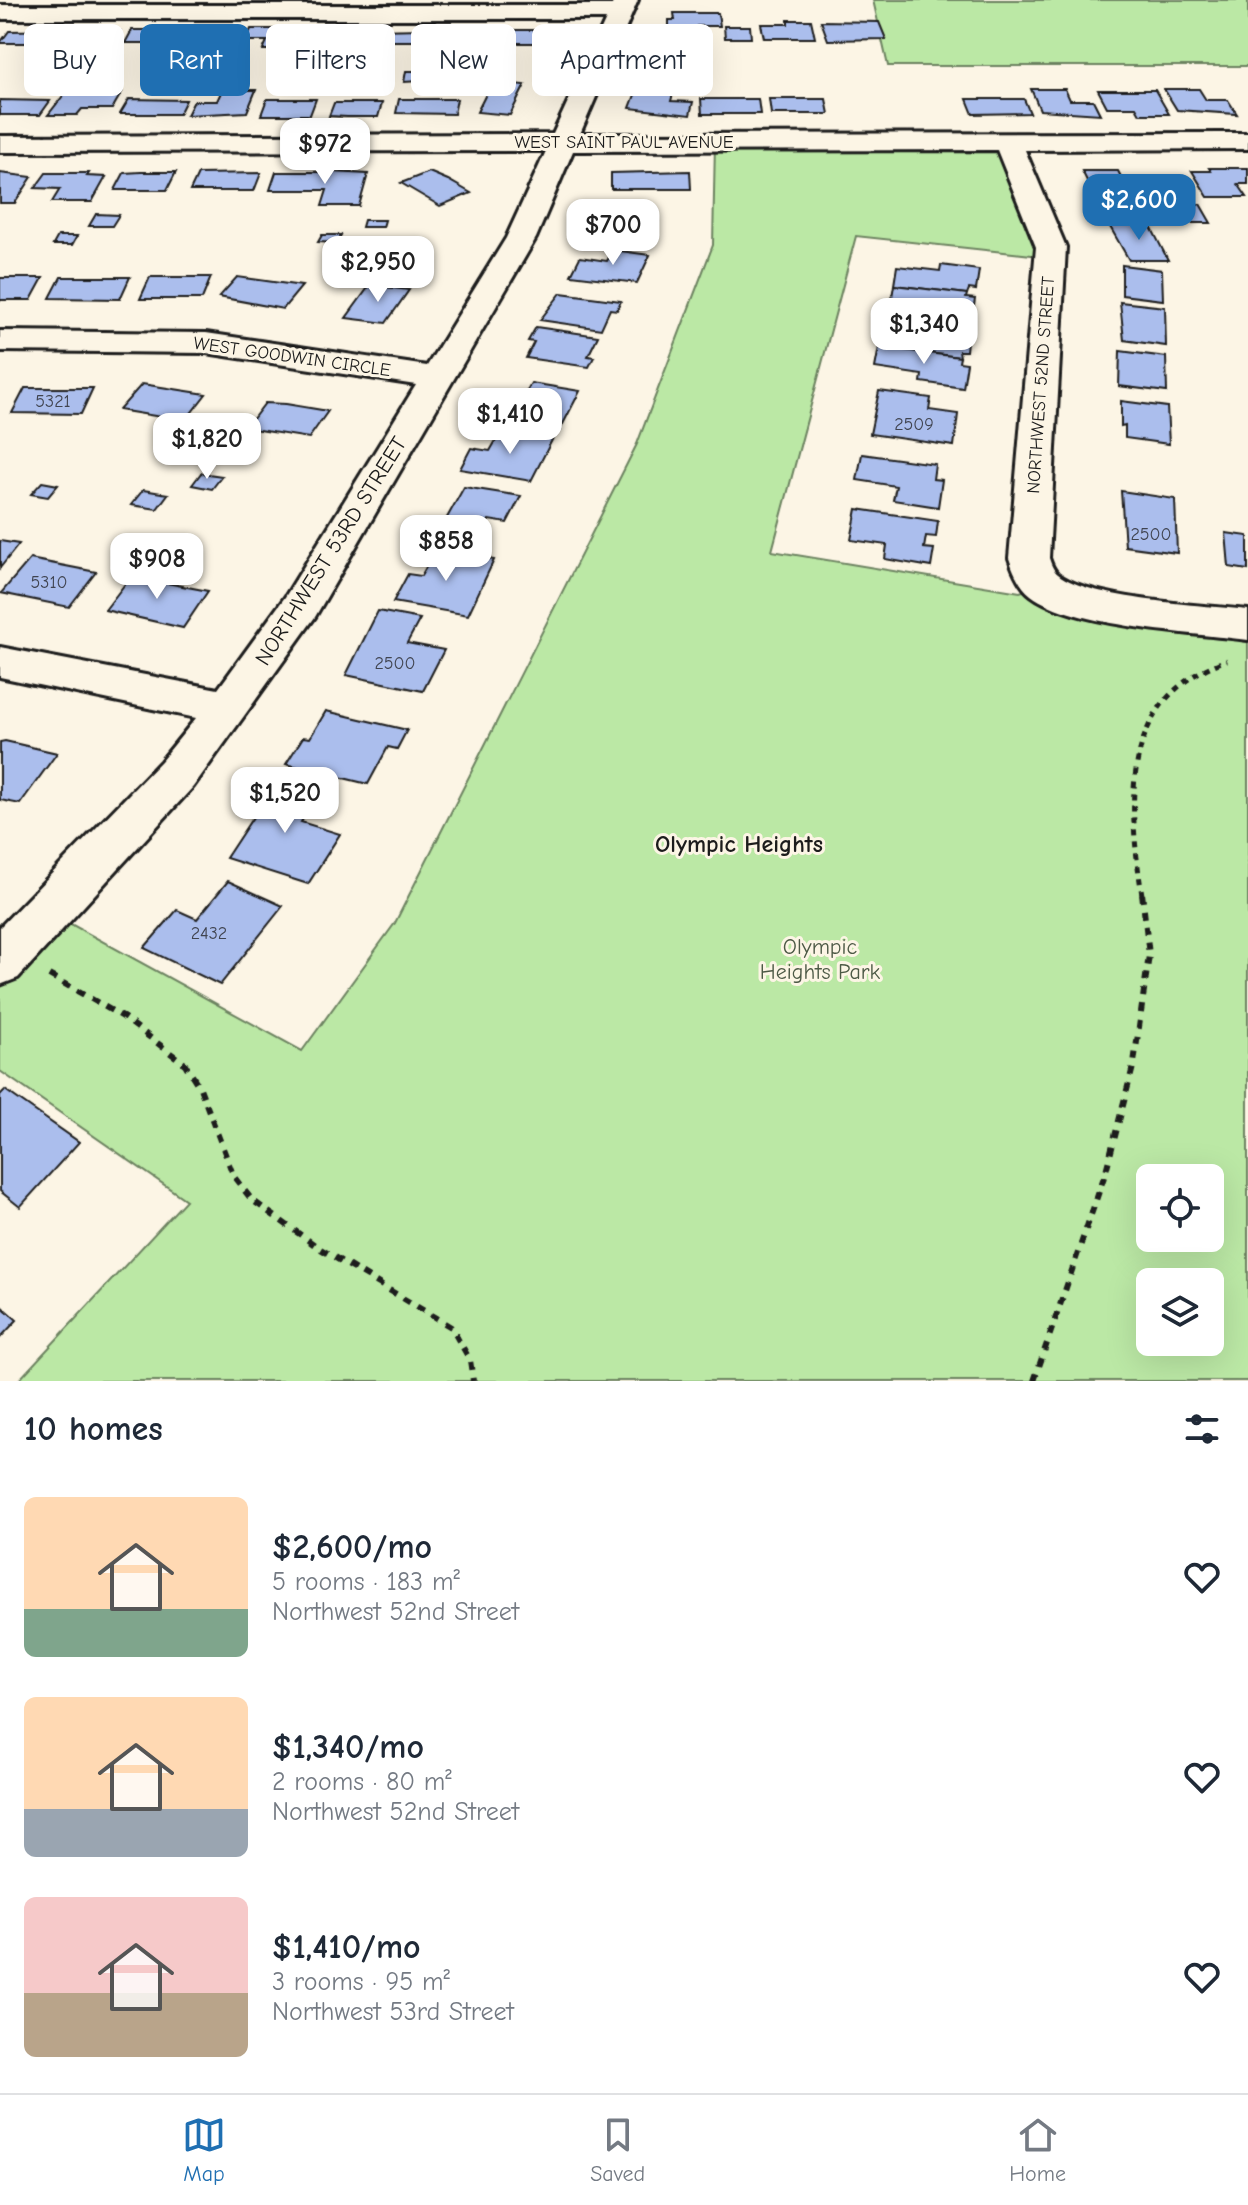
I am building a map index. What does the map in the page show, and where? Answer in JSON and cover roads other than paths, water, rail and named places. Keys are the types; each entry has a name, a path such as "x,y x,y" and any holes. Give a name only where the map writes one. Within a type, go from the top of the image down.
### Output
{"street":[{"path":"0,12 623,6"},
{"name":"NORTHWEST 53RD STREET","path":"5,957 177,774 229,708 300,607 521,238 623,6"},
{"name":"WEST SAINT PAUL AVENUE","path":"0,144 1248,141"},
{"name":"NORTHWEST 52ND STREET","path":"1008,142 1051,247 1029,558 1034,572 1044,584 1080,600 1242,642"},
{"name":"WEST GOODWIN CIRCLE","path":"0,341 206,343 439,378"},
{"path":"0,662 229,708"}],"district":[{"name":"Olympic Heights","path":"739,844"}],"park label":[{"name":"Olympic Heights Park","path":"820,960"}]}
